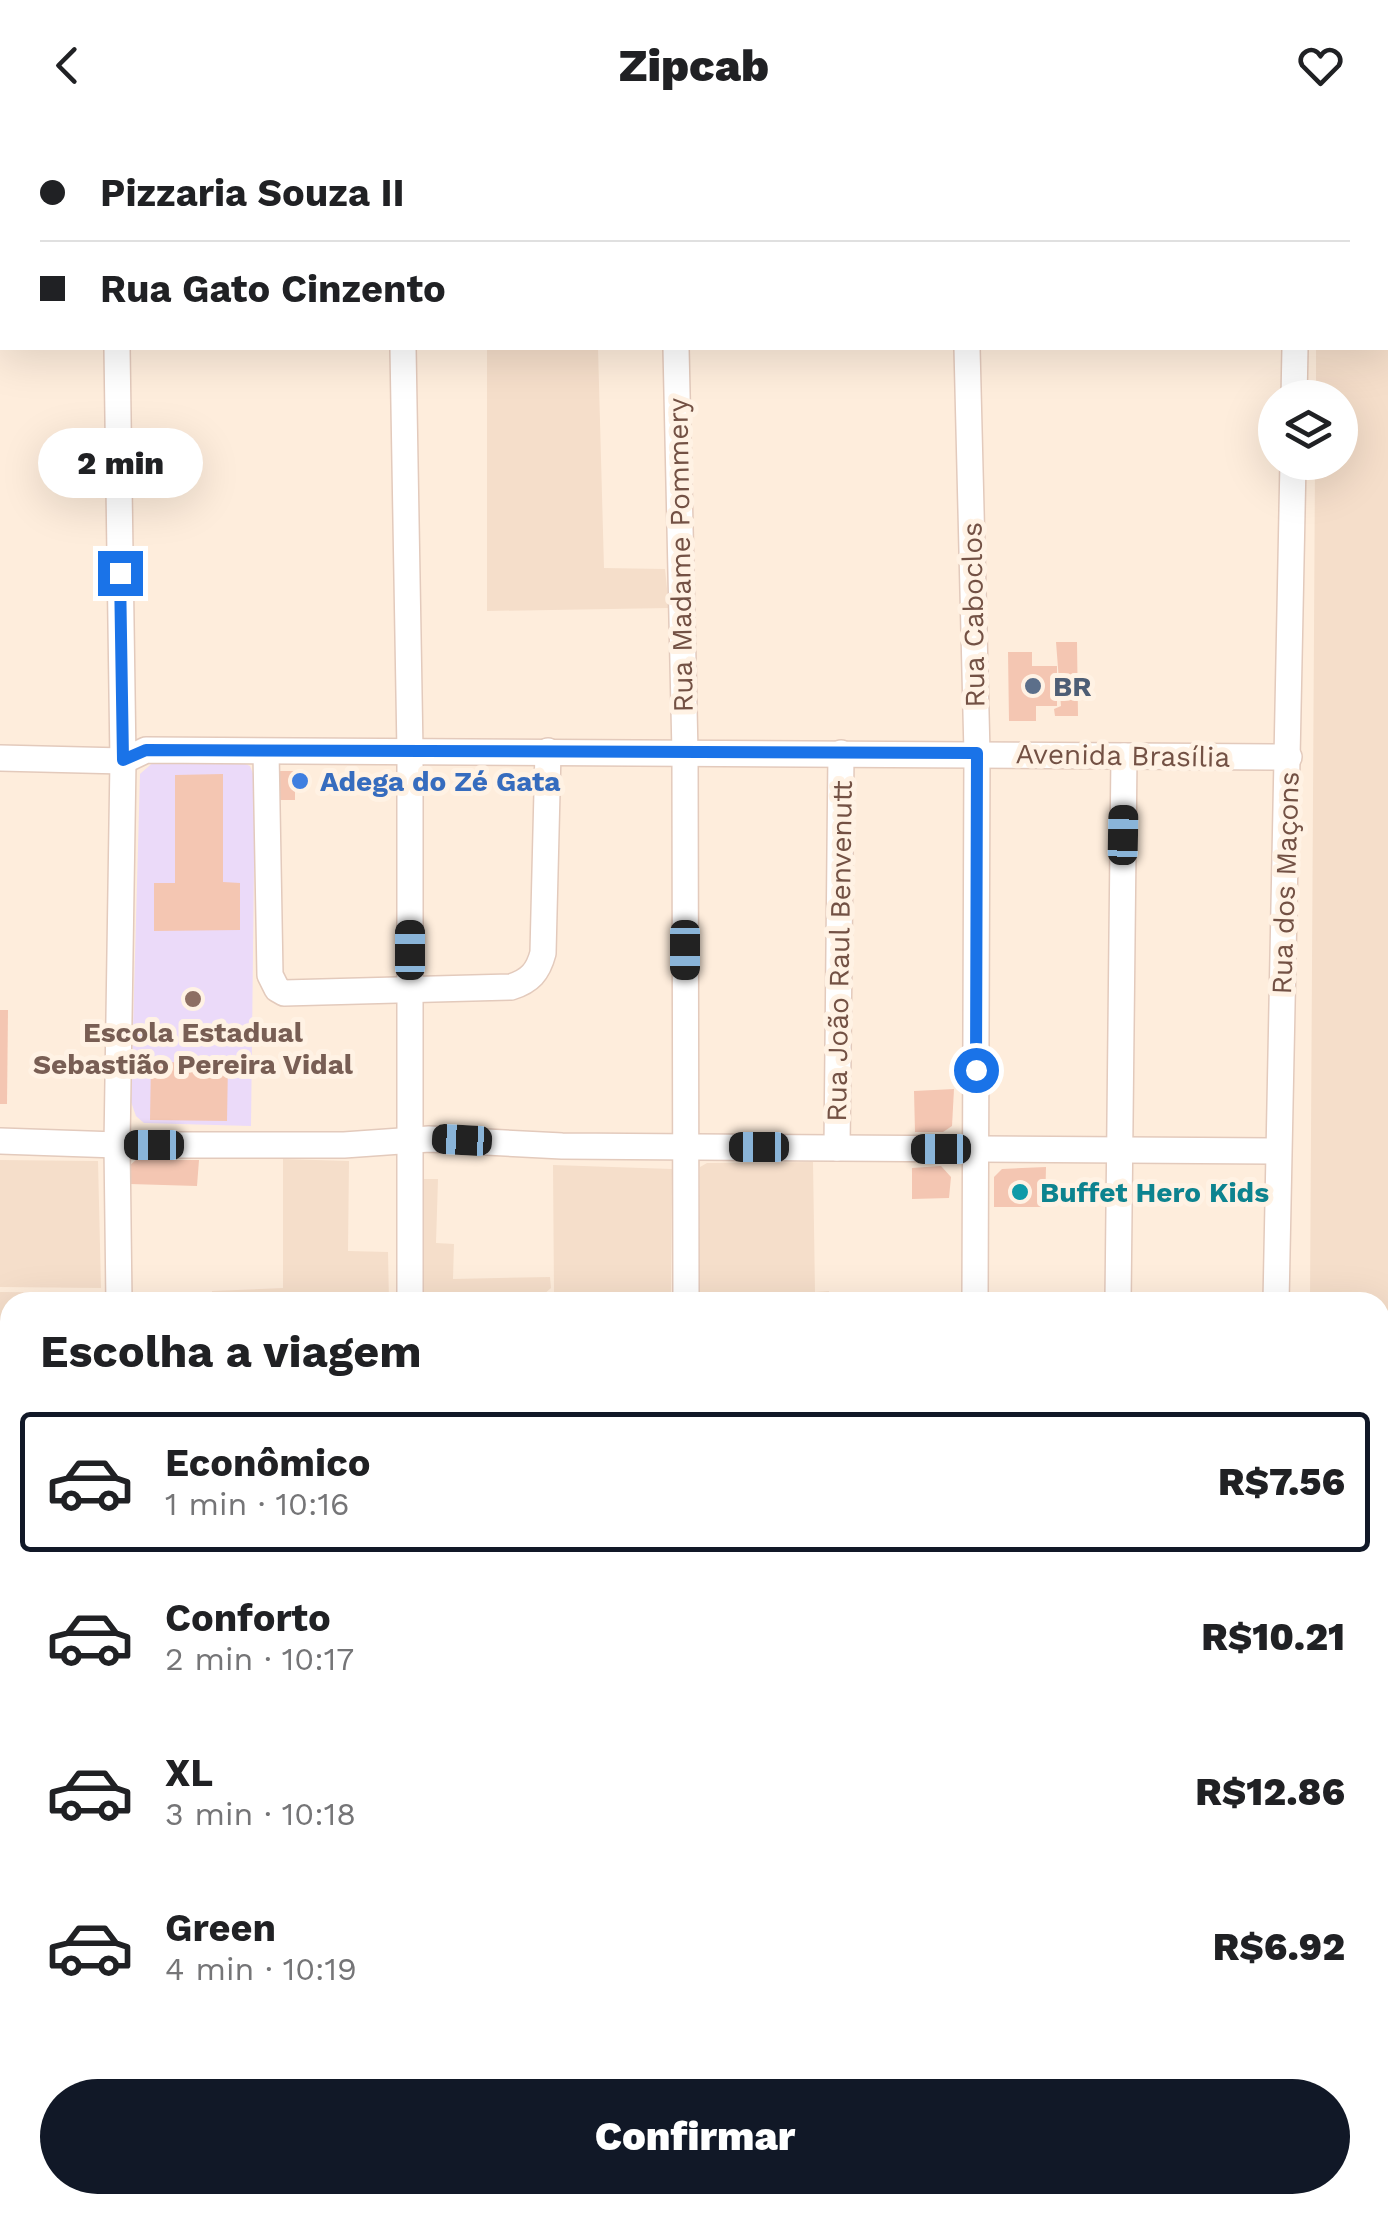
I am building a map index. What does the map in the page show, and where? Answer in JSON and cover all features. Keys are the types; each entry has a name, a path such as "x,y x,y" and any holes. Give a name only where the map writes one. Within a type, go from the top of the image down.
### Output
{"street":[{"path":"117,350 123,760 116,1145 118,1292"},
{"path":"403,350 410,751 410,1292"},
{"name":"Rua Madame Pommery","path":"676,350 685,752 686,1292"},
{"name":"Rua Caboclos","path":"966,350 977,753 975,1292"},
{"path":"1294,350 1294,380"},
{"name":"Rua dos Maçons","path":"1276,1292 1293,480"},
{"name":"Avenida Brasília","path":"0,758 123,760 146,750 1289,758"},
{"path":"266,752 270,974 284,993 512,987 534,974 543,953 548,751"},
{"name":"Rua João Raul Benvenutt","path":"837,1148 841,753"},
{"path":"1118,1292 1124,756"},
{"path":"0,1141 344,1144 409,1139 685,1147 1278,1151"}],"shaded area":[{"path":"487,350 598,350 604,568 665,569 669,608 487,611"},
{"path":"1316,350 1388,350 1388,1292 1310,1292 1315,480 1358,480 1358,380 1316,380"},
{"name":"Escola Estadual Sebastião Pereira Vidal","path":"156,760 236,760 250,766 255,779 251,1126 144,1123 136,1116 131,1102 140,774"},
{"path":"283,1159 349,1161 348,1251 388,1252 389,1292 212,1292 283,1288"},
{"path":"0,1160 98,1161 101,1288 0,1287"},
{"path":"813,1162 815,1292 699,1292 700,1167 707,1163"},
{"path":"553,1165 672,1169 671,1292 554,1292"},
{"path":"421,1179 438,1179 436,1243 454,1244 453,1279 550,1277 551,1288 546,1292 421,1292"}],"building":[{"path":"1056,642 1077,642 1078,716 1055,716 1054,709 1061,706"},
{"name":"BR","path":"1008,652 1032,652 1032,666 1057,666 1057,706 1036,706 1036,721 1009,721"},
{"path":"279,771 305,771 304,791 295,791 295,800 279,800"},
{"path":"223,774 223,882 240,883 240,930 154,931 154,883 175,883 175,775"},
{"path":"0,1010 8,1010 7,1104 0,1104"},
{"path":"151,1062 228,1063 227,1121 150,1120"},
{"path":"954,1089 952,1126 943,1132 915,1132 914,1091"},
{"path":"136,1160 199,1160 197,1186 130,1184 130,1165"},
{"path":"941,1166 951,1177 949,1198 912,1199 912,1168"},
{"name":"Buffet Hero Kids","path":"1046,1167 1045,1207 994,1207 994,1177 1002,1169"}],"place":[{"name":"BR","path":"1033,686"},
{"name":"Adega do Zé Gata","path":"300,781"},
{"name":"Escola Estadual Sebastião Pereira Vidal","path":"193,999"},
{"name":"Buffet Hero Kids","path":"1020,1192"}],"route":[{"path":"120,573 123,760 146,750 977,753 976,1070"}]}
